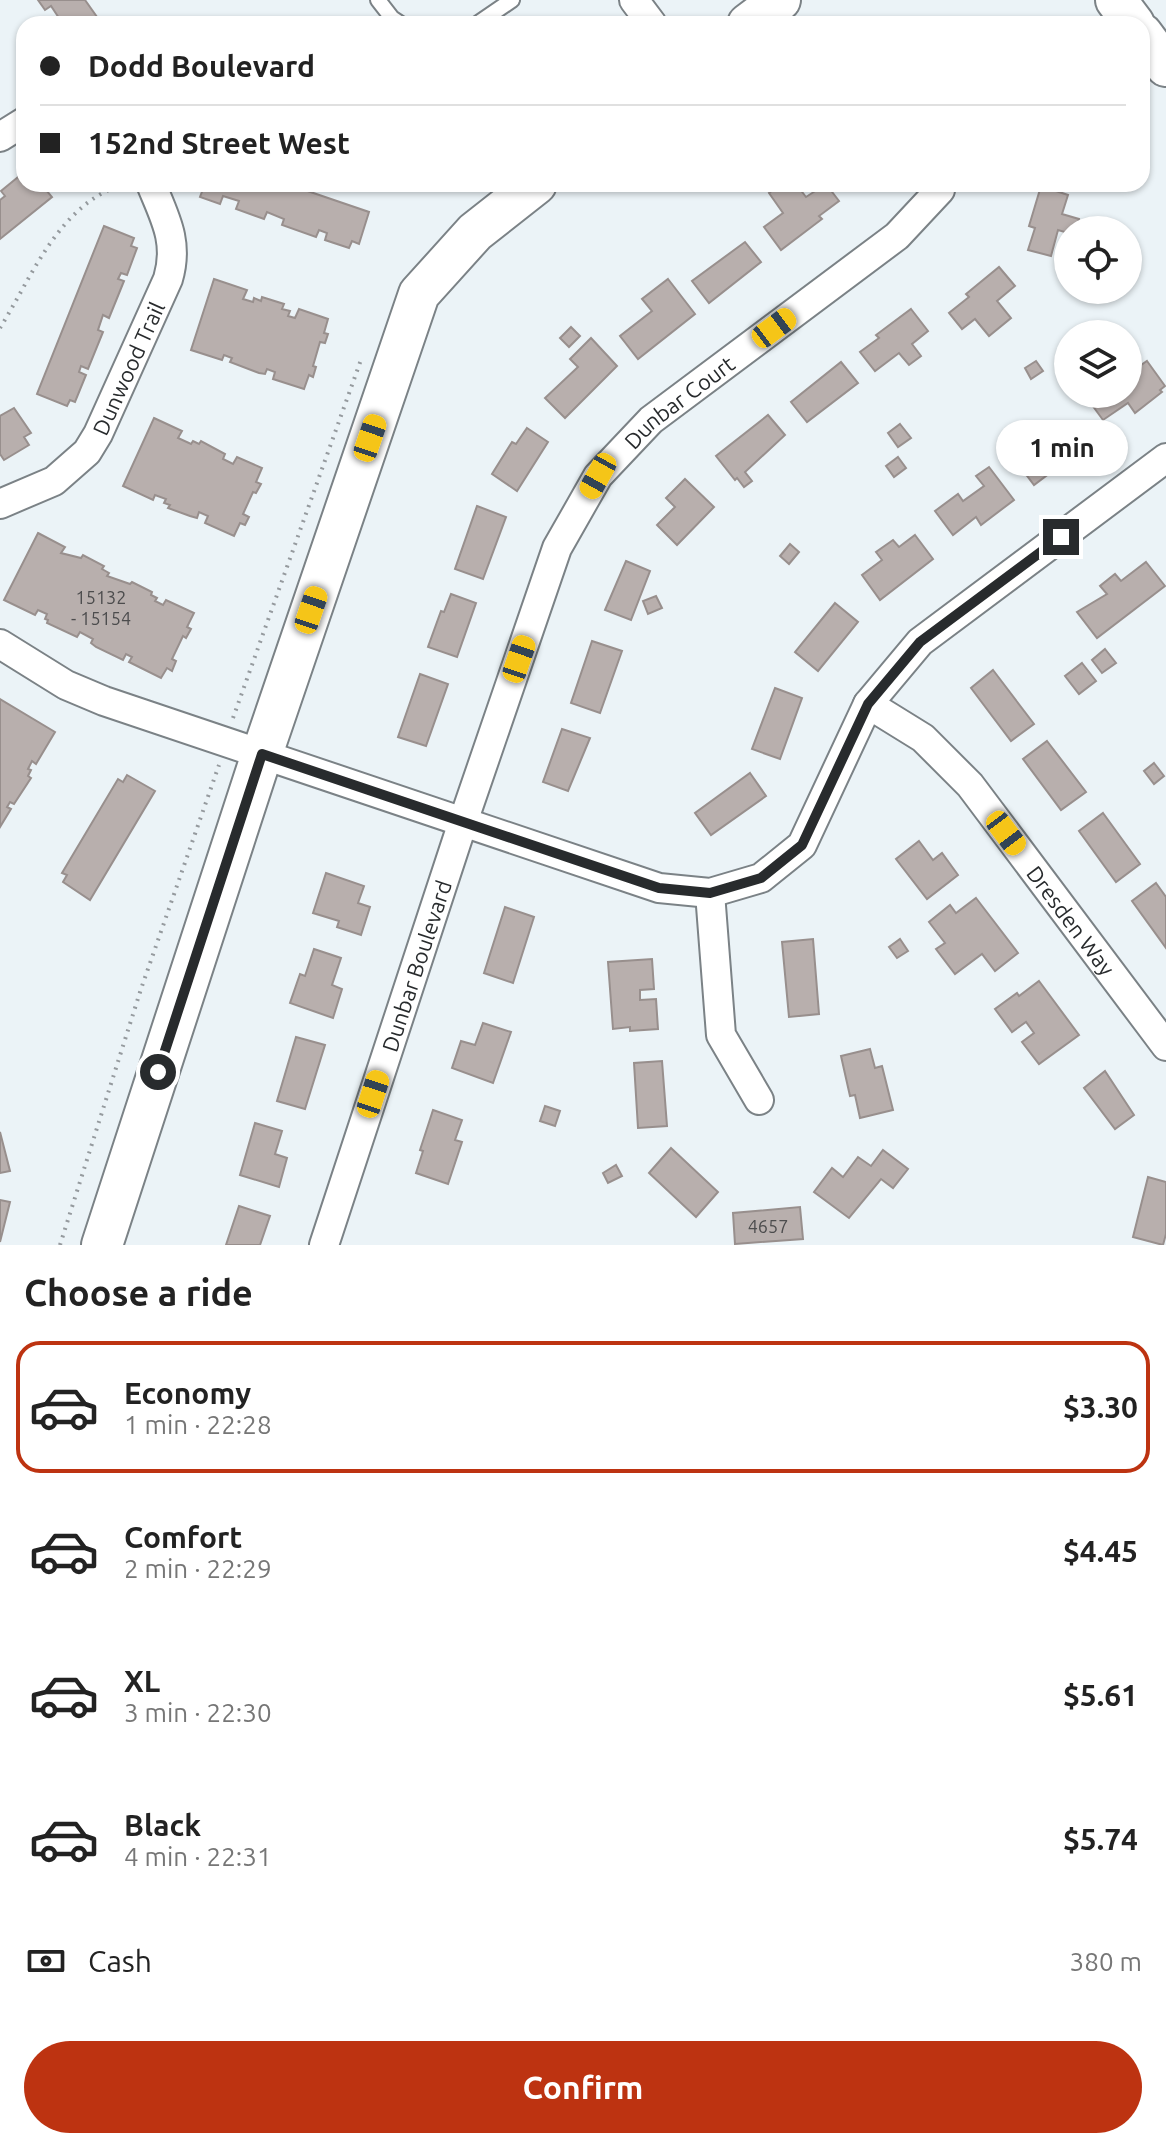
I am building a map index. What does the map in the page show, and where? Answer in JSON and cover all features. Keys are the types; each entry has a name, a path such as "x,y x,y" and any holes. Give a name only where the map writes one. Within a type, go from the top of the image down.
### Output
{"street":[{"path":"759,16 780,0"},
{"path":"1150,45 1166,66"},
{"name":"Dunwood Trail","path":"0,504 54,481 72,467 98,434 173,262 173,245 154,192"},
{"path":"102,1245 262,754 419,294 475,232 526,192"},
{"name":"Dunbar Court","path":"463,822 557,548 598,476 651,420 897,236 938,192"},
{"path":"0,644 66,685 104,701 659,888 710,893 761,878 802,845 868,704 920,642 1162,469"},
{"name":"Dresden Way","path":"868,704 923,738 970,785 1166,1046"},
{"name":"Dunbar Boulevard","path":"324,1245 463,822"},
{"path":"710,893 721,1035 759,1100"}],"lane":[{"path":"378,0 390,16"},
{"path":"489,16 512,0"}],"path":[{"path":"0,328 37,263 61,229 85,203 103,192"}],"building":[{"path":"38,0 85,0 96,16 58,16 51,6 45,10"},
{"path":"16,179 16,192 48,192 52,197 0,239 0,200 5,196 1,191"},
{"path":"202,192 310,192 369,212 359,244 352,241 349,248 325,240 327,233 319,230 316,237 282,225 284,219 267,212 264,219 236,209 239,201 223,196 220,204 200,197"},
{"path":"802,192 806,197 814,192 832,192 839,201 819,216 822,219 781,250 764,227 783,213 769,193"},
{"path":"1039,192 1068,195 1062,214 1069,216 1054,216 1051,256 1028,250 1035,228 1029,226"},
{"path":"104,226 134,238 131,246 137,248 127,275 121,273 118,279 124,281 109,318 103,315 98,330 103,332 88,369 81,366 79,372 86,375 75,402 70,400 67,406 37,394"},
{"path":"745,242 761,262 709,303 692,281"},
{"path":"999,267 1015,286 997,301 1011,318 989,336 975,319 962,329 949,313 969,297 966,294"},
{"path":"214,279 247,290 243,299 253,302 254,298 261,301 262,297 284,304 282,309 290,311 288,316 295,318 299,309 328,319 325,343 320,342 313,377 309,375 304,389 273,379 275,372 267,369 265,374 259,373 230,362 232,358 224,355 222,360 191,350"},
{"path":"668,279 695,314 638,359 620,336 652,311 642,299"},
{"path":"911,309 928,331 912,344 921,356 909,365 899,353 875,371 860,352 879,338 876,335"},
{"path":"571,327 580,336 569,347 560,338"},
{"path":"591,338 617,366 565,418 545,398 578,367 570,359"},
{"path":"1036,361 1043,371 1031,379 1025,368"},
{"path":"1147,361 1165,386 1142,408 1142,364"},
{"path":"841,362 858,383 807,422 791,402"},
{"path":"14,408 31,433 24,437 29,445 4,460 0,454 0,416"},
{"path":"1094,408 1121,408 1103,420"},
{"path":"768,415 785,435 745,472 752,481 744,487 716,456"},
{"path":"154,418 182,431 178,438 191,444 201,441 225,454 223,459 233,464 237,457 262,468 256,482 261,484 256,493 253,492 243,514 249,517 245,525 240,523 234,536 205,523 208,516 199,512 197,518 190,516 168,508 170,505 164,503 166,499 155,495 153,500 123,486"},
{"path":"900,424 911,438 898,447 888,433"},
{"path":"1065,424 1083,448 1034,485 1016,461"},
{"path":"527,428 548,442 517,491 492,474 512,442 516,444"},
{"path":"898,457 906,468 894,477 886,466"},
{"path":"989,467 1014,500 981,525 976,517 953,535 935,511 958,494 963,501 984,486 976,476"},
{"path":"685,479 714,507 677,545 657,525 675,507 666,498"},
{"path":"477,506 506,517 483,579 455,569"},
{"path":"38,533 65,547 61,553 81,558 83,555 104,566 102,569 109,573 107,576 130,584 132,582 152,592 151,595 157,598 155,601 163,605 166,600 194,613 187,627 191,629 186,638 183,636 172,659 176,661 172,671 167,668 161,678 129,662 132,657 126,654 123,660 96,647 91,643 93,639 80,632 77,637 47,623 47,614 38,610 35,615 4,600"},
{"path":"915,535 933,559 880,600 862,575 882,560 876,552 893,540 899,547"},
{"path":"790,544 799,552 789,564 780,556"},
{"path":"626,561 650,571 631,620 605,610"},
{"path":"1146,562 1165,586 1097,638 1077,612 1107,594 1100,586 1115,574 1121,581"},
{"path":"451,594 476,603 457,657 428,647 441,611 444,612"},
{"path":"656,596 662,608 648,614 643,601"},
{"path":"835,603 858,622 818,671 795,652"},
{"path":"592,641 622,651 600,713 571,703"},
{"path":"1105,649 1116,663 1102,673 1092,660"},
{"path":"1082,663 1096,681 1079,694 1065,676"},
{"path":"993,670 1034,724 1011,741 971,688"},
{"path":"420,674 448,684 426,746 398,737"},
{"path":"775,688 802,698 780,759 752,749"},
{"path":"0,699 55,732 36,764 32,761 28,769 31,770 28,776 31,778 14,804 10,802 7,807 11,809 0,827"},
{"path":"562,729 590,738 568,791 543,782"},
{"path":"1047,741 1086,792 1061,810 1023,759"},
{"path":"1154,763 1164,776 1154,784 1144,771"},
{"path":"750,773 766,796 711,835 695,813"},
{"path":"127,775 155,791 90,900 63,882 67,875 62,873 118,779 123,782"},
{"path":"1103,813 1140,864 1116,882 1079,831"},
{"path":"919,841 933,860 942,853 958,875 927,899 896,859"},
{"path":"326,873 364,886 358,903 370,907 361,935 337,927 339,921 313,913"},
{"path":"1156,883 1166,897 1166,948 1132,901"},
{"path":"976,898 1018,953 995,971 982,954 955,974 936,949 945,943 929,922 950,905 956,913"},
{"path":"505,907 534,917 513,983 484,973"},
{"path":"813,939 819,1014 789,1017 782,942"},
{"path":"900,939 908,951 897,958 889,947"},
{"path":"314,949 341,958 332,985 342,989 333,1018 290,1003 300,974 305,976"},
{"path":"652,959 654,989 640,990 640,1000 656,999 658,1029 613,1029 608,962"},
{"path":"1039,981 1079,1035 1039,1064 1022,1042 1034,1033 1026,1022 1012,1032 995,1009"},
{"path":"483,1023 511,1032 493,1083 452,1068 461,1041 475,1045"},
{"path":"296,1037 325,1045 305,1109 277,1101"},
{"path":"870,1049 875,1068 882,1066 893,1110 860,1118 855,1095 850,1096 841,1056"},
{"path":"662,1061 667,1126 638,1128 634,1063"},
{"path":"1105,1071 1134,1115 1115,1129 1084,1088"},
{"path":"545,1106 560,1111 555,1126 540,1121"},
{"path":"433,1110 462,1120 455,1140 462,1142 448,1184 416,1173"},
{"path":"255,1123 282,1131 275,1154 287,1158 279,1187 240,1175"},
{"path":"0,1132 10,1171 0,1173"},
{"path":"671,1148 718,1192 696,1217 649,1173"},
{"path":"883,1150 908,1169 893,1188 881,1179 849,1218 814,1192 832,1168 843,1177 858,1157 871,1166"},
{"path":"616,1165 622,1176 608,1183 603,1173"},
{"path":"1148,1177 1166,1182 1166,1234 1163,1245 1133,1237"},
{"path":"0,1200 10,1202 0,1242"},
{"path":"239,1206 270,1216 260,1245 226,1245"},
{"path":"800,1207 803,1239 735,1244 733,1213"}],"route":[{"path":"158,1072 262,754 659,888 710,893 761,878 802,845 868,704 920,642 1061,537"}]}
